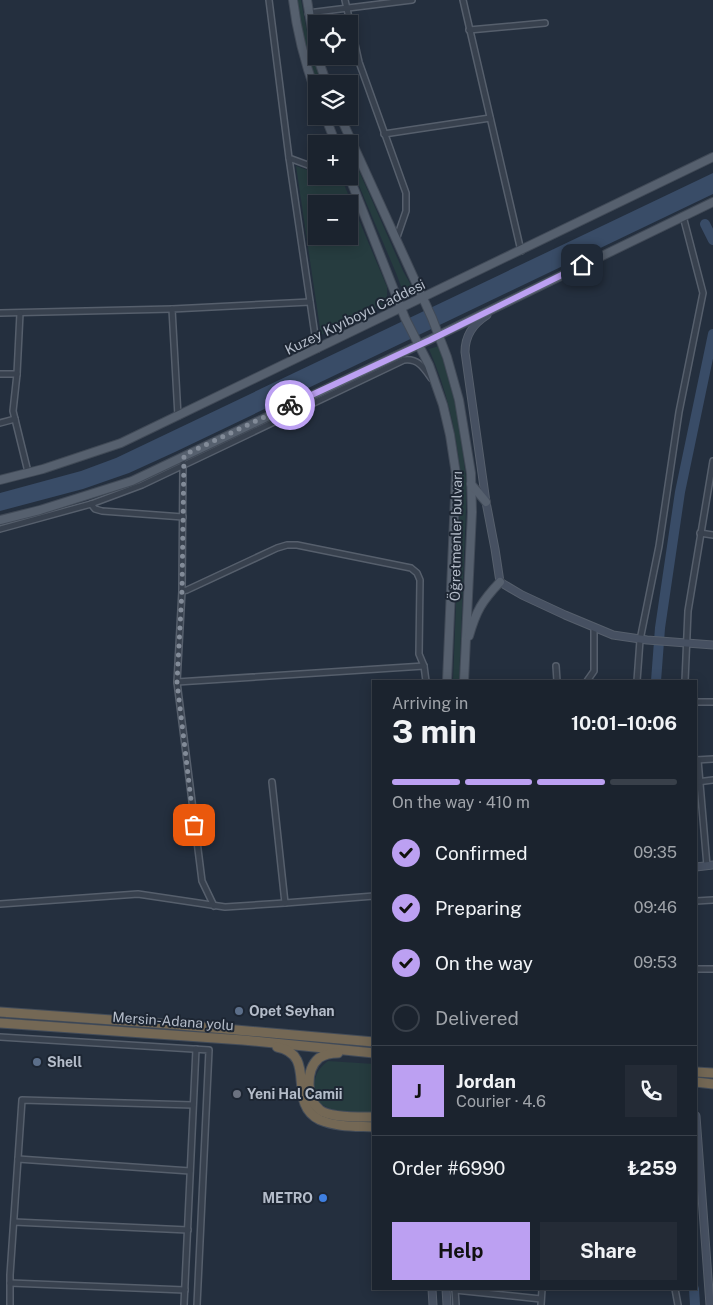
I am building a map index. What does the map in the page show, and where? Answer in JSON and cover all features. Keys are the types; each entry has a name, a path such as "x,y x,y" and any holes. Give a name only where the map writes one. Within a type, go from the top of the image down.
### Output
{"highway":[{"name":"Mersin-Adana yolu","path":"0,1012 372,1041"},
{"name":"Mersin-Adana yolu","path":"0,1023 242,1040 372,1054"},
{"path":"242,1040 283,1048 298,1060 301,1067 302,1095 305,1105 318,1119 329,1123 372,1127"},
{"path":"372,1054 328,1054 319,1058 312,1067 310,1095 322,1111 330,1114 372,1117"},
{"path":"697,1072 713,1073"},
{"path":"697,1082 713,1084"}],"main road":[{"path":"293,0 295,19 309,75"},
{"path":"307,0 308,13"},
{"path":"344,125 422,299"},
{"name":"Kuzey Kıyıboyu Caddesi","path":"0,480 121,443 713,158"},
{"path":"353,185 401,309"},
{"path":"0,520 40,510 132,481 438,332 501,304 683,216 712,205"},
{"name":"Öğretmenler bulvarı","path":"422,299 438,332 459,400 471,473 472,512 464,680"},
{"path":"500,582 469,390 465,344 467,336 478,321 501,304"},
{"name":"Öğretmenler bulvarı","path":"401,309 436,384 450,435 456,474 447,680"},
{"path":"471,484 486,502"},
{"path":"465,648 475,616 483,600 500,582"},
{"path":"500,582 522,595 594,629 613,635 644,640 713,645"},
{"path":"697,867 710,865"},
{"path":"697,1130 710,1305"},
{"path":"432,1290 433,1305"},
{"path":"446,1290 447,1305"}],"street":[{"path":"269,0 289,158 317,349"},
{"path":"345,0 360,62 407,196 406,211 396,240"},
{"path":"308,13 412,0"},
{"path":"463,0 521,251"},
{"path":"469,30 545,23"},
{"path":"384,134 490,118"},
{"path":"289,158 308,165"},
{"path":"637,680 678,412 703,293 683,216"},
{"path":"0,313 172,309 310,302"},
{"path":"172,309 178,416"},
{"path":"20,313 17,374 13,407 28,472"},
{"path":"0,529 91,504 142,484 404,360 416,360 425,368 436,384"},
{"path":"0,374 17,374"},
{"path":"0,423 15,419"},
{"path":"184,455 182,590 177,682 202,880 214,906"},
{"path":"685,680 683,643 713,461"},
{"path":"91,504 95,509 102,511 183,517"},
{"path":"700,534 713,535"},
{"path":"182,590 187,590 287,545 296,545 411,568 417,573 420,580 419,654 424,666 426,680"},
{"path":"589,680 594,671 594,629"},
{"path":"177,682 424,666"},
{"path":"556,666 557,680"},
{"path":"697,702 713,702"},
{"path":"710,865 698,782 697,760 713,760"},
{"path":"698,782 713,780"},
{"path":"272,782 285,903"},
{"path":"0,904 138,894 226,907 372,896"},
{"path":"697,901 713,900"},
{"path":"697,969 713,969"},
{"path":"0,1036 209,1050 197,1305"},
{"path":"184,1305 196,1049"},
{"path":"10,1305 22,1100 193,1105"},
{"path":"18,1158 190,1171"},
{"path":"14,1222 188,1230"},
{"path":"10,1283 185,1290"},
{"path":"455,1290 456,1305"},
{"path":"462,1290 541,1302"},
{"path":"675,1290 678,1305"}],"green space":[{"path":"296,0 301,0 308,37 308,57"},
{"path":"310,65 316,65 319,75 313,75"},
{"path":"296,166 308,170 308,185 344,185 348,195 308,195 308,245 358,245 358,218 387,287 387,299 383,304 321,335"},
{"path":"358,168 403,271 415,292 405,297 358,183"},
{"path":"439,346 457,411 466,477 459,680 453,680 461,476 450,411 429,349"},
{"path":"328,1061 372,1064 372,1112 345,1112 326,1107 319,1102 315,1094 314,1084 318,1071"}],"water":[{"path":"713,173 713,194 175,452 129,473 83,489 0,511 0,493 81,471 116,458"}],"waterway":[{"path":"705,224 713,240"},
{"path":"656,680 660,628 680,492 713,334"},
{"path":"694,1290 695,1305"}],"way so far":[{"path":"194,825 177,682 182,590 184,455 290,405"}],"place":[{"name":"Opet Seyhan","path":"239,1011"},
{"name":"Shell","path":"37,1062"},
{"name":"Yeni Hal Camii","path":"237,1094"},
{"name":"METRO","path":"323,1198"}],"route":[{"path":"290,405 430,340 438,334 582,265"}]}
